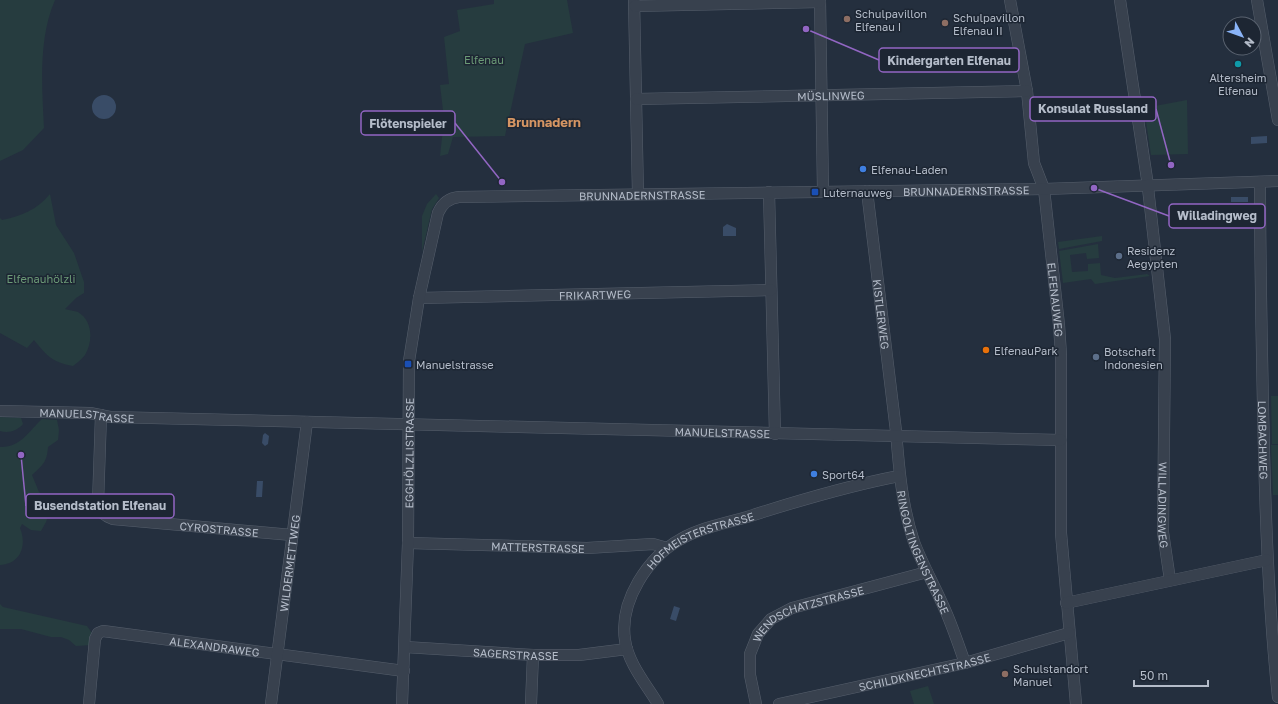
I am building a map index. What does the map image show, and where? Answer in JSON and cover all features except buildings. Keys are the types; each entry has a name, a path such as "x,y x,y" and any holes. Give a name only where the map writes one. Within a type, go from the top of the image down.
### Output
{"street":[{"name":"ELFENAUWEG","path":"1010,0 1027,91 1034,163 1044,189 1060,340 1061,533 1066,604 1076,704"},
{"name":"WILLADINGWEG","path":"1120,0 1148,186 1164,339 1163,532 1170,580"},
{"path":"1257,0 1278,120"},
{"path":"638,194 634,3 820,1 823,191"},
{"name":"MÜSLINWEG","path":"636,99 1027,91"},
{"name":"BRUNNADERNSTRASSE","path":"442,206 449,200 456,197 1044,189 1278,181"},
{"name":"LOMBACHWEG","path":"1260,182 1261,320 1267,560 1272,648 1278,697"},
{"name":"KISTLERWEG","path":"867,191 897,437"},
{"path":"769,192 775,434"},
{"name":"EGGHÖLZLISTRASSE","path":"402,704 408,543 409,361 419,298 438,213 442,206"},
{"name":"FRIKARTWEG","path":"419,298 771,290"},
{"name":"MANUELSTRASSE","path":"0,411 307,422 1061,440"},
{"name":"CYROSTRASSE","path":"101,415 98,502 99,508 106,517 113,519 292,535"},
{"name":"WILDERMETTWEG","path":"271,704 307,422"},
{"name":"RINGOLTINGENSTRASSE","path":"897,437 899,476 910,527 927,572 946,612 964,663"},
{"name":"HOFMEISTERSTRASSE","path":"658,704 627,649 624,625 626,610 632,594 646,571 667,548 681,538 734,521 839,489 899,476"},
{"name":"MATTERSTRASSE","path":"408,543 587,548 653,544 667,548"},
{"path":"1066,604 1170,580 1267,560"},
{"name":"WENDSCHATZSTRASSE","path":"756,704 750,675 750,654 758,634 771,619 792,608 927,572"},
{"name":"ALEXANDRAWEG","path":"89,704 95,639 99,632 105,631 404,671"},
{"name":"SCHILDKNECHTSTRASSE","path":"779,704 964,663 1069,633"},
{"name":"SAGERSTRASSE","path":"405,647 533,656 579,655 627,649"},
{"path":"531,704 533,656"}],"green space":[{"path":"0,0 55,0 46,31 42,63 44,128 23,150 0,161"},
{"name":"Elfenau","path":"494,0 567,0 573,33 525,44 505,136 453,137 448,154 440,156 444,119 440,85 449,84 444,37 460,31 457,10 494,4"},
{"path":"1187,100 1188,154 1151,155 1144,108"},
{"name":"Elfenauhölzli","path":"50,194 56,225 74,253 84,282 84,293 76,298 65,309 78,312 83,316 87,321 90,332 88,350 85,355 73,366 50,358 34,340 27,348 0,333 0,218 2,220 28,212 45,200"},
{"path":"436,194 439,198 432,209 422,252 422,216 427,204"},
{"path":"1102,236 1102,241 1059,249 1058,242"},
{"path":"1098,244 1099,258 1087,259 1086,253 1070,255 1072,272 1088,271 1088,264 1100,263 1101,275 1115,278 1147,274 1150,276 1095,284 1091,279 1063,283 1059,251"},
{"path":"1271,396 1278,396 1278,444 1272,444"},
{"path":"0,417 21,418 23,424 13,431 0,431"},
{"path":"42,419 57,420 59,430 58,440 48,447 47,456 44,463 32,475 39,492 48,501 50,510 41,531 31,530 22,524 20,528 23,541 20,552 13,561 0,565 0,447 7,447 19,442"},
{"path":"1271,445 1278,445 1278,495 1273,495"},
{"path":"0,604 3,607 87,626 92,633 91,645 76,646 69,640 61,637 51,637 21,629 0,629"},
{"path":"928,686 934,704 914,704 910,691"}],"water":[{"path":"104,95 112,99 116,107 112,115 104,119 96,115 92,107 96,99"},
{"path":"1267,136 1267,143 1251,144 1251,137"},
{"path":"1231,197 1248,197 1248,202 1231,202"},
{"path":"727,224 736,228 736,236 723,236 723,227"},
{"path":"265,433 269,436 268,444 265,446 262,443 263,435"},
{"path":"257,481 263,481 262,497 256,497"},
{"path":"674,606 680,608 676,621 670,619"}],"place":[{"name":"Schulpavillon Elfenau I","path":"847,19"},
{"name":"Schulpavillon Elfenau II","path":"945,23"},
{"name":"Kindergarten Elfenau","path":"806,29"},
{"name":"Altersheim Elfenau","path":"1238,64"},
{"name":"Konsulat Russland","path":"1171,165"},
{"name":"Elfenau-Laden","path":"863,169"},
{"name":"Flötenspieler","path":"502,182"},
{"name":"Willadingweg","path":"1094,188"},
{"name":"Luternauweg","path":"815,192"},
{"name":"Residenz Aegypten","path":"1119,256"},
{"name":"ElfenauPark","path":"986,350"},
{"name":"Botschaft Indonesien","path":"1096,357"},
{"name":"Manuelstrasse","path":"408,364"},
{"name":"Busendstation Elfenau","path":"21,455"},
{"name":"Sport64","path":"814,474"},
{"name":"Schulstandort Manuel","path":"1005,674"}],"district":[{"name":"Brunnadern","path":"544,122"}]}
